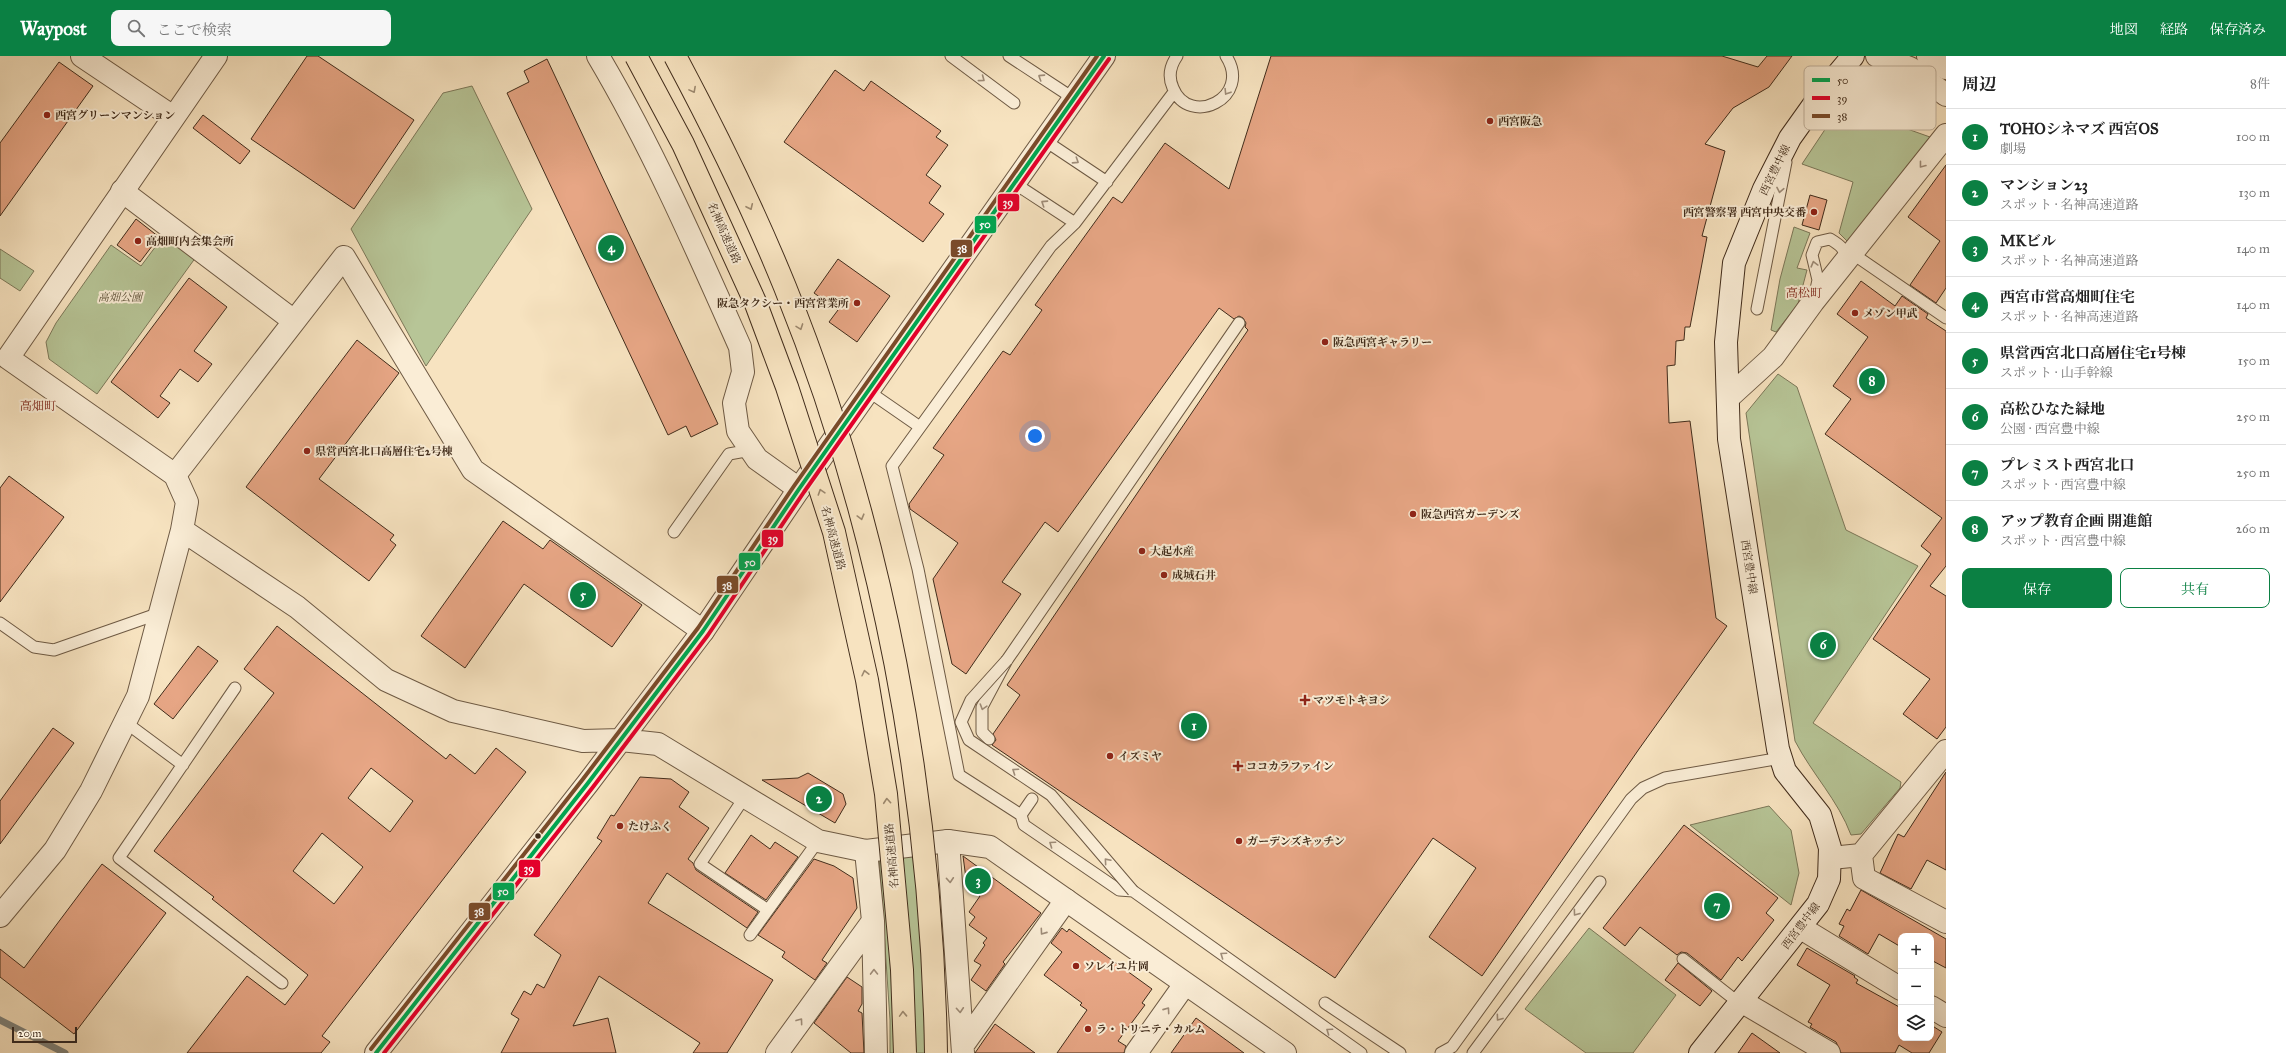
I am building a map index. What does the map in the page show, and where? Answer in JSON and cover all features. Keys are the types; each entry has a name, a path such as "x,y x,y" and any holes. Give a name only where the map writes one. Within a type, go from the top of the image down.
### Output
{"highway":[{"name":"名神高速道路","path":"636,56 683,144 756,304 787,387 834,532 867,680 886,794 902,970 905,1053"},
{"path":"675,56 714,131 785,288 816,370 862,518 884,612 919,799 926,867 935,987 936,1053"}],"street":[{"path":"82,56 173,117"},
{"path":"0,916 54,850 91,791 138,696 182,530 187,502 175,475 4,356 216,56"},
{"path":"598,56 616,87 676,202 740,347 743,372 734,403 738,431 757,458 799,489"},
{"path":"376,1053 621,740 703,631 799,489 1104,56"},
{"name":"西宮豊中線","path":"1845,66 1853,56"},
{"path":"1877,56 1904,66"},
{"path":"1928,56 1946,68"},
{"path":"1936,88 1946,95"},
{"name":"西宮豊中線","path":"1700,1053 1801,928 1818,904 1829,879 1831,858 1820,815 1785,771 1781,758 1729,439 1726,342 1734,263 1764,189 1790,138 1804,118"},
{"path":"1728,398 1773,357 1813,302 1849,259 1946,135"},
{"path":"122,191 294,321"},
{"path":"175,475 344,257 473,470 703,631"},
{"path":"182,530 297,607 386,680 453,711 583,741 621,740 658,744 744,798 818,841 866,851 948,841 990,847 1285,1053"},
{"path":"1831,858 1861,855 1946,751"},
{"path":"948,841 963,1049"},
{"path":"866,851 873,921 876,1053"},
{"path":"1861,855 1864,878 1946,922"},
{"path":"963,1049 1066,900"},
{"path":"777,1053 873,921"},
{"path":"1801,928 1898,987"},
{"path":"1136,1053 1185,984"},
{"path":"1740,1002 1829,1053"},
{"path":"1934,1009 1946,1016"}],"lane":[{"path":"950,56 1014,103"},
{"path":"1009,56 1073,98"},
{"path":"1177,56 1170,74 1174,92 1191,106 1202,107 1213,105 1222,99 1229,91 1232,82 1230,63 1226,56"},
{"path":"1133,891 1119,890 1024,825 1020,816 959,775 918,569 892,466 1051,246 1075,223 1174,92"},
{"path":"1757,309 1790,138"},
{"path":"1044,140 1107,182"},
{"path":"1014,183 1075,223"},
{"path":"1813,302 1818,280 1812,255 1817,242 1830,239 1841,246 1849,259 1946,318"},
{"path":"990,739 982,732 982,707 1007,660 1239,323"},
{"path":"868,391 920,427"},
{"path":"674,532 729,454 751,450"},
{"path":"0,623 34,647 54,650 160,613"},
{"path":"1007,660 971,700 961,722 969,740 1051,795 1133,891 1361,1053"},
{"path":"235,688 119,858 282,983"},
{"path":"125,722 183,764"},
{"path":"1441,1053 1452,1047 1631,799 1643,788 1665,778 1781,758"},
{"path":"744,798 700,864 768,910"},
{"path":"1020,816 1032,799"},
{"path":"750,935 818,841"},
{"path":"1473,1053 1600,882"},
{"path":"1683,959 1740,1002"},
{"path":"1325,1002 1400,1053"}],"green space":[{"path":"472,86 532,209 426,366 351,229 443,93"},
{"path":"1825,130 1910,130 1930,137 1850,244 1839,233 1853,182 1802,164"},
{"path":"1794,227 1810,233 1797,268 1807,270 1798,304 1776,332 1771,330 1780,279"},
{"name":"高畑公園","path":"165,234 196,257 97,394 49,359 46,342 56,323 111,245 141,266"},
{"path":"0,249 34,271 20,291 0,278"},
{"path":"1778,374 1797,387 1846,530 1918,566 1813,723 1901,782 1900,788 1861,834 1851,835 1839,810 1795,741 1746,413"},
{"path":"1769,806 1791,830 1799,873 1791,905 1690,825"},
{"path":"931,848 945,1053 890,1053 890,1020 879,856"},
{"path":"1589,928 1676,995 1633,1053 1586,1053 1525,1009"}],"building":[{"path":"307,56 318,56 414,120 354,209 251,139"},
{"name":"阪急西宮ガーデンズ","path":"1271,56 1722,56 1758,67 1767,56 1792,56 1769,87 1733,108 1705,144 1725,151 1702,236 1707,237 1690,327 1685,327 1684,340 1676,341 1675,365 1667,366 1669,423 1690,421 1716,618 1727,626 1639,749 1482,976 1429,937 1476,868 1433,838 1335,978 992,745 996,740 993,734 1020,695 1007,685 1248,330 1245,327 1246,323 1243,318 1239,316 1234,319 1219,308 1058,532 1045,522 1002,582 1021,594 966,674 952,664 933,579 958,543 910,509 909,504 944,455 933,448 1003,351 1010,355 1042,310 1035,305 1113,197 1122,203 1165,143 1229,189"},
{"path":"547,59 718,424 691,437 686,426 668,435 507,93 529,82 524,71"},
{"name":"西宮グリーンマンション","path":"59,62 93,86 0,216 0,143"},
{"path":"835,70 864,91 871,81 941,131 936,137 948,145 926,175 941,186 929,203 944,214 923,242 784,142"},
{"path":"203,115 250,151 240,164 193,128"},
{"path":"1946,165 1946,288 1936,303 1910,285 1940,241 1908,217"},
{"name":"西宮警察署 西宮中央交番","path":"1810,195 1827,200 1819,230 1802,225"},
{"name":"高畑町内会集会所","path":"136,219 159,237 140,262 117,245"},
{"name":"阪急タクシー・西宮営業所","path":"838,259 890,296 857,342 829,322 838,310 814,293"},
{"path":"189,278 227,307 194,351 212,364 198,382 180,369 160,396 170,403 158,418 111,382"},
{"path":"1861,281 1895,306 1902,296 1928,314 1926,318 1946,331 1946,566 1930,586 1946,596 1946,727 1937,739 1903,714 1930,679 1873,639 1931,554 1921,546 1942,518 1825,434 1851,399 1833,386 1868,337 1837,314"},
{"name":"県営西宮北口高層住宅2号棟","path":"357,340 399,373 319,479 394,535 390,540 396,545 369,581 246,487"},
{"path":"9,476 64,517 0,602 0,488"},
{"path":"503,521 543,549 550,540 642,605 612,647 524,584 465,668 421,636"},
{"path":"277,626 446,759 450,754 475,774 496,748 526,772 322,1036 330,1042 321,1053 187,1053 247,976 285,1005 308,975 212,899 214,897 154,851 274,693 244,669","holes":["371,768 413,801 390,832 348,798","322,833 363,867 334,904 293,871"]},
{"path":"198,646 218,661 173,719 154,704"},
{"path":"53,728 74,743 0,844 0,801"},
{"path":"1946,772 1946,870 1927,860 1911,889 1880,873 1898,834 1904,837"},
{"path":"808,773 843,794 846,804 835,823 762,780 798,778"},
{"path":"640,777 671,779 689,792 679,807 709,828 688,859 693,863 696,870 758,912 747,928 667,873 648,903 773,980 727,1053 693,1053 700,1043 599,976 573,1026 608,1018 616,1053 501,1053 519,1019 511,1014 524,991 531,995 537,984 544,988 561,955 534,935 602,841 597,838 611,815 614,816"},
{"path":"1684,825 1778,898 1766,913 1774,920 1742,961 1738,957 1721,980 1687,953 1681,952 1677,955 1640,927 1625,946 1603,928"},
{"path":"751,835 770,849 775,842 798,857 766,900 725,873"},
{"path":"963,856 1041,913 1003,962 1005,964 986,991 971,980 981,965 974,961 985,945 983,943 987,938 969,925 975,917 969,912 980,896 967,886"},
{"path":"814,859 834,866 853,878 857,908 822,960 827,963 815,980 782,957 785,952 758,935"},
{"path":"102,864 166,913 74,1034 0,977 0,949 24,968"},
{"path":"1861,890 1946,939 1946,968 1934,962 1934,933 1898,933 1898,945 1879,934 1868,954 1839,936 1844,926 1839,924 1847,909 1850,911"},
{"path":"1062,928 1067,932 1069,929 1152,989 1142,1003 1145,1005 1118,1041 1126,1046 1124,1053 1057,1053 1087,1010 1080,1005 1082,1003 1044,975 1062,952 1051,943"},
{"path":"1807,948 1855,976 1854,977 1858,980 1856,983 1898,1006 1898,1041 1934,1041 1934,1027 1942,1032 1929,1053 1912,1053 1899,1045 1895,1053 1841,1053 1836,1042 1810,1027 1812,1024 1808,1022 1830,985 1797,965"},
{"path":"1678,963 1712,991 1700,1006 1665,980"},
{"path":"847,977 862,987 862,1004 858,1011 862,1013 864,1053 851,1053 814,1023"},
{"path":"1196,1018 1244,1053 1171,1053"},
{"path":"995,1024 1035,1053 975,1053"},
{"path":"1752,1033 1780,1053 1738,1053"}],"waterway":[{"path":"0,1020 65,1053"}],"transit line":[{"name":"38","path":"371,1049 583,779 698,628 794,486 1097,56"},
{"name":"50","path":"376,1053 588,783 703,631 799,489 1104,56"},
{"name":"39","path":"384,1053 593,787 708,635 804,492 1109,59"}],"place":[{"name":"西宮グリーンマンション","path":"47,115"},
{"name":"西宮阪急","path":"1490,121"},
{"name":"西宮警察署 西宮中央交番","path":"1814,212"},
{"name":"高畑町内会集会所","path":"138,241"},
{"name":"西宮市営高畑町住宅","path":"611,248"},
{"name":"阪急タクシー・西宮営業所","path":"857,303"},
{"name":"メゾン甲武","path":"1855,313"},
{"name":"阪急西宮ギャラリー","path":"1325,342"},
{"name":"アップ教育企画 開進館","path":"1872,381"},
{"name":"県営西宮北口高層住宅2号棟","path":"307,451"},
{"name":"阪急西宮ガーデンズ","path":"1413,514"},
{"name":"大起水産","path":"1142,551"},
{"name":"成城石井","path":"1164,575"},
{"name":"県営西宮北口高層住宅1号棟","path":"583,595"},
{"name":"高松ひなた緑地","path":"1823,645"},
{"name":"マツモトキヨシ","path":"1305,700"},
{"name":"TOHOシネマズ 西宮OS","path":"1194,726"},
{"name":"イズミヤ","path":"1110,756"},
{"name":"ココカラファイン","path":"1238,766"},
{"name":"マンション23","path":"819,799"},
{"name":"たけふく","path":"620,826"},
{"name":"ガーデンズキッチン","path":"1239,841"},
{"name":"MKビル","path":"978,881"},
{"name":"プレミスト西宮北口","path":"1717,906"},
{"name":"ソレイユ片岡","path":"1076,966"},
{"name":"ラ・トリニテ・カルム","path":"1088,1029"}],"district":[{"name":"高松町","path":"1804,293"},
{"name":"高畑町","path":"38,406"}]}
